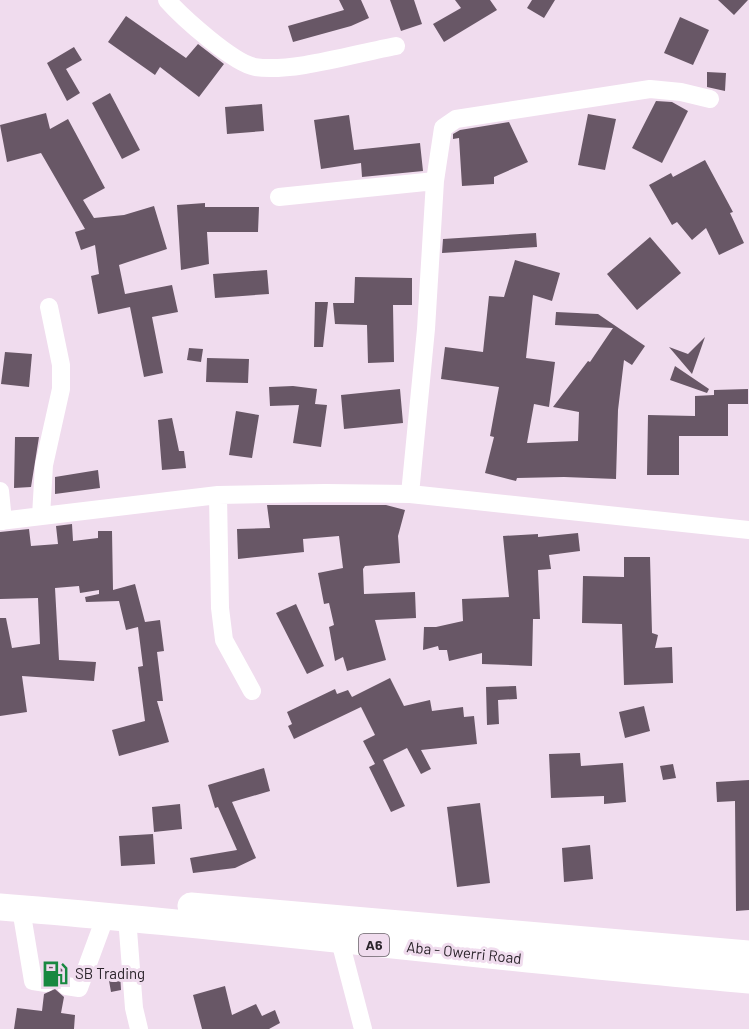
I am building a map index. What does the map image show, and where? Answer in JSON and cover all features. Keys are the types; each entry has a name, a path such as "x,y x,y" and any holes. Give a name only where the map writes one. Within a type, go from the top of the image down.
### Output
{"highway":[{"name":"Aba - Owerri Road","path":"0,889 749,954"},
{"name":"Aba - Owerri Road","path":"11,908 117,916 340,941 749,980"}],"street":[{"path":"167,0 182,18 237,59 252,66 279,68 396,46"},
{"path":"410,494 426,329 435,181 443,128 456,120 650,89 681,92 710,99"},
{"path":"279,197 435,181"},
{"path":"41,516 44,465 61,389 61,364 49,308"},
{"path":"0,491 2,521 218,495 410,494 749,530"},
{"path":"218,495 220,608 224,640 252,691"},
{"path":"11,908 33,981 46,983"},
{"path":"66,986 79,987 117,916"},
{"path":"117,916 139,1029"},
{"path":"340,941 363,1029"}],"building":[{"path":"339,0 361,0 369,18 351,26 293,42 288,26 344,10"},
{"path":"390,0 414,0 422,24 401,31"},
{"path":"455,0 490,0 497,10 444,42 433,24 461,8"},
{"path":"532,0 555,0 544,18 527,8"},
{"path":"718,0 748,0 734,15"},
{"path":"126,16 186,58 198,44 224,64 199,97 160,67 155,75 108,42"},
{"path":"680,17 709,30 693,65 664,53"},
{"path":"74,47 82,60 66,69 80,93 67,101 47,63"},
{"path":"707,72 726,73 725,91 707,87"},
{"path":"110,93 140,150 122,159 92,103"},
{"path":"656,101 672,102 688,111 662,163 632,148"},
{"path":"262,104 264,131 227,134 225,107"},
{"path":"46,113 50,129 68,119 105,188 83,200 94,218 124,215 154,206 167,249 119,265 125,294 172,285 178,312 152,317 163,373 144,377 130,307 98,314 91,276 99,274 95,245 81,250 75,232 85,229 41,153 7,162 0,125"},
{"path":"588,114 616,119 605,170 578,165"},
{"path":"349,115 354,150 420,143 423,171 362,177 361,163 321,169 314,120"},
{"path":"509,122 528,162 494,177 494,184 462,186 459,138 453,139 453,134 460,130"},
{"path":"705,160 733,212 730,213 744,243 719,255 706,228 692,240 677,222 672,225 649,185 671,173 673,177"},
{"path":"205,203 205,207 259,207 258,232 207,232 209,264 181,270 177,205"},
{"path":"536,233 537,247 442,253 443,239"},
{"path":"650,237 681,273 637,310 607,274"},
{"path":"515,260 560,273 552,301 533,295 526,358 555,362 549,407 534,404 527,443 578,441 579,412 553,407 588,361 590,362 613,328 555,325 556,312 598,314 645,346 632,365 624,360 618,410 616,479 564,477 517,478 516,481 485,473 494,437 490,436 499,387 441,379 445,347 483,352 489,296 504,297"},
{"path":"267,270 269,294 215,298 213,274"},
{"path":"355,277 412,278 412,305 393,305 394,362 368,363 367,325 335,324 333,303 354,303"},
{"path":"315,302 328,302 323,347 314,347"},
{"path":"705,337 692,374 669,347 688,354"},
{"path":"189,348 203,349 201,362 187,360"},
{"path":"5,352 32,354 29,387 1,384"},
{"path":"207,358 249,359 248,383 206,382"},
{"path":"675,366 709,389 707,393 670,380"},
{"path":"293,386 317,389 315,404 327,405 321,447 293,443 299,405 270,406 269,387"},
{"path":"400,389 403,423 344,429 341,395"},
{"path":"748,389 748,404 728,404 728,436 679,436 679,475 647,475 648,415 695,416 695,396 714,395 714,390"},
{"path":"236,411 259,415 252,458 229,455"},
{"path":"172,418 179,451 184,451 186,468 162,470 158,420"},
{"path":"15,437 39,437 31,487 14,488"},
{"path":"98,470 100,488 55,494 55,477"},
{"path":"267,505 386,505 405,510 398,536 400,563 365,566 363,569 364,594 415,592 416,618 375,620 386,660 347,671 343,657 335,661 329,627 334,625 329,603 324,604 318,573 343,568 339,536 303,539 304,552 238,559 237,529 270,528"},
{"path":"72,524 73,541 98,538 98,531 112,531 113,590 135,584 145,622 160,620 164,651 157,652 163,701 157,701 169,742 119,756 112,730 145,721 138,667 143,666 138,627 126,630 119,601 86,602 85,597 99,594 99,590 80,593 79,586 55,588 59,660 96,662 94,681 22,676 27,712 0,716 0,618 6,618 12,648 40,644 38,598 0,599 0,532 29,529 31,546 58,544 56,526"},
{"path":"578,533 580,551 549,555 551,569 538,570 540,619 533,619 532,666 482,664 482,653 449,661 447,650 439,650 438,646 423,650 424,627 436,627 463,621 462,599 509,597 503,536 538,534 538,537"},
{"path":"624,557 650,557 652,633 658,635 655,648 672,647 673,683 624,685 622,624 582,623 583,576 624,577"},
{"path":"296,604 324,666 307,674 276,613"},
{"path":"390,678 404,706 430,700 432,711 463,707 464,717 474,716 477,744 421,750 431,769 421,774 407,748 383,760 405,806 391,812 369,767 375,764 363,741 375,735 361,707 294,739 288,726 292,724 287,712 335,689 337,694 348,690 352,697"},
{"path":"516,686 517,699 498,700 499,724 487,725 486,687"},
{"path":"644,706 650,731 625,738 619,712"},
{"path":"580,753 581,766 623,763 626,802 604,804 604,796 551,798 549,754"},
{"path":"673,764 676,778 663,780 660,766"},
{"path":"264,768 270,791 232,802 256,858 235,868 193,873 190,858 237,850 218,807 215,808 208,785"},
{"path":"749,780 749,910 736,911 735,801 717,802 716,782"},
{"path":"480,803 490,883 457,887 447,807"},
{"path":"180,804 182,829 154,832 152,807"},
{"path":"153,834 155,864 121,866 119,836"},
{"path":"590,845 593,879 564,882 562,848"},
{"path":"49,966 68,969 67,975 57,980 48,972"},
{"path":"120,973 121,990 111,992 108,975"},
{"path":"225,986 232,1015 256,1004 262,1016 275,1010 280,1023 269,1029 202,1029 193,995"},
{"path":"55,989 64,997 61,1013 75,1015 74,1029 14,1029 17,1008 42,1011 44,994"}],"place":[{"name":"SB Trading","path":"55,974"}]}
